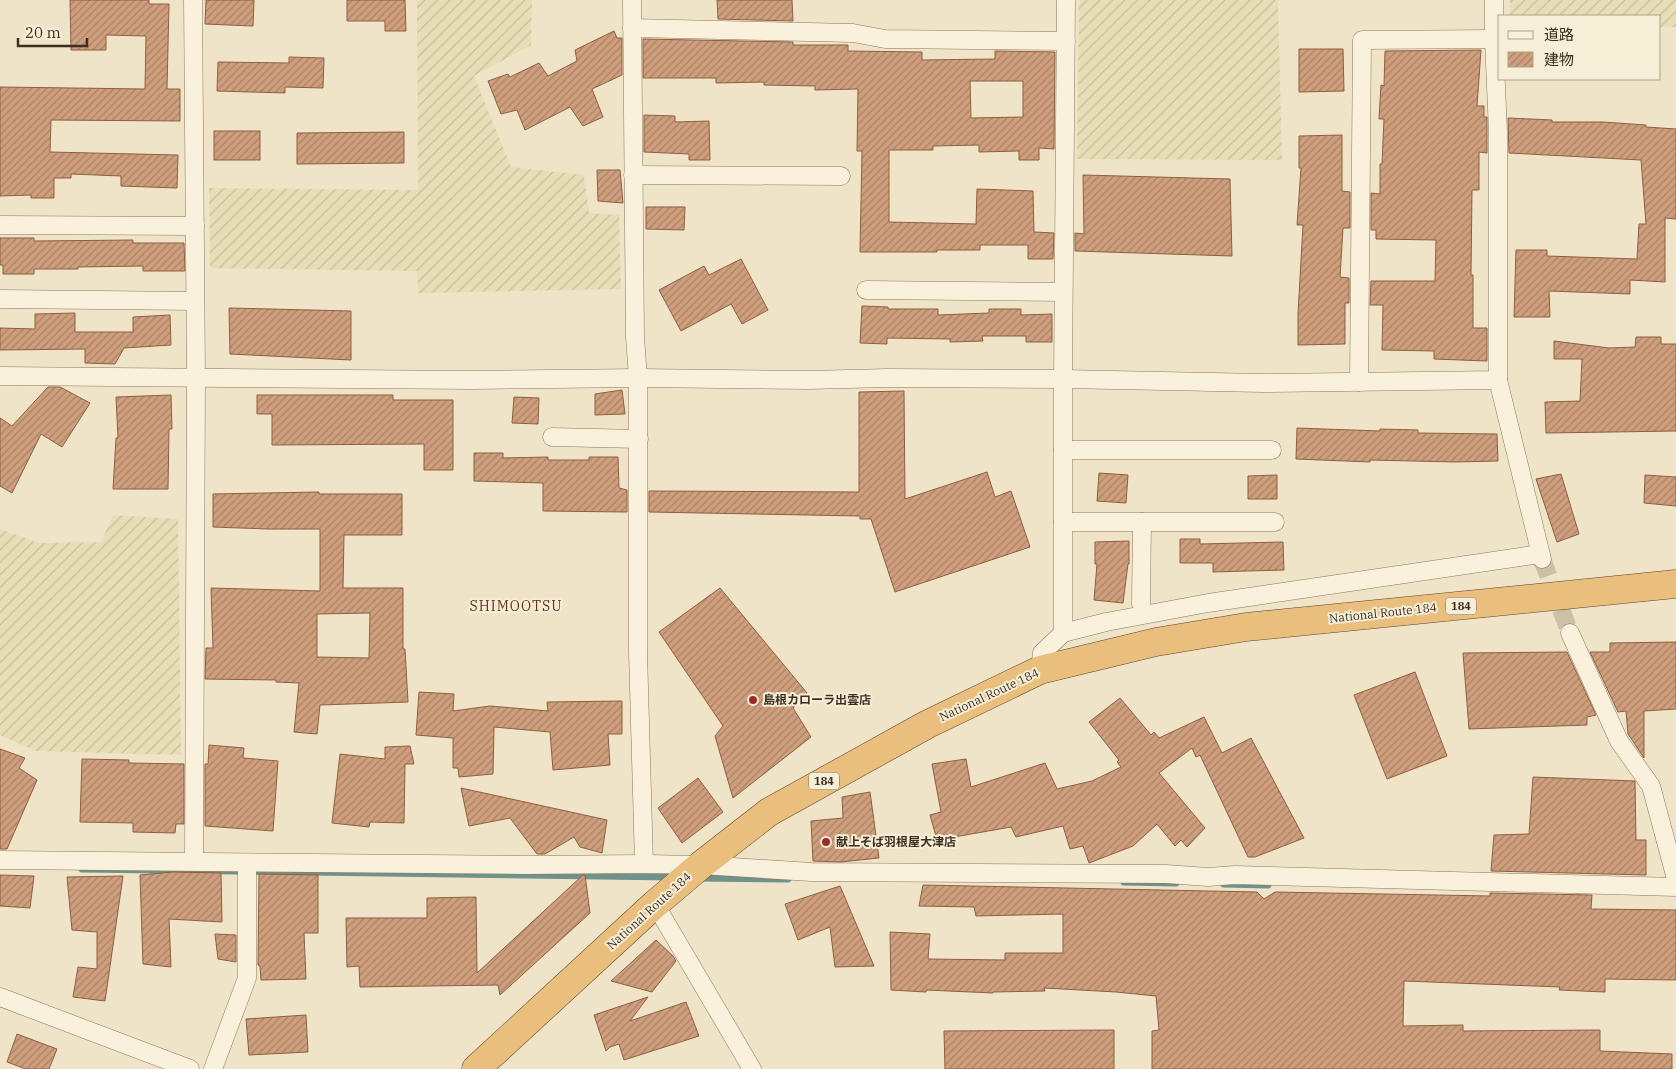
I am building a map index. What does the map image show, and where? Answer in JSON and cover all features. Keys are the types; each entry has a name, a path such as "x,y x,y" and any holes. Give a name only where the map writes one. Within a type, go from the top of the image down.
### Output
{"highway":[{"name":"National Route 184","path":"476,1069 655,904 701,865 776,807 928,724 1040,670 1156,642 1246,627 1676,584"}],"street":[{"path":"193,0 196,301 194,861"},
{"path":"632,0 635,338 638,378 638,652 644,864"},
{"path":"1063,633 1066,0"},
{"path":"1040,670 1042,653 1063,633 1106,622 1208,603 1541,556 1498,380 1498,132 1494,0"},
{"path":"632,28 853,34 886,39 1066,41"},
{"path":"1359,382 1362,40 1494,39"},
{"path":"633,175 841,176"},
{"path":"0,225 195,226"},
{"path":"866,290 1064,292"},
{"path":"0,299 196,301"},
{"path":"0,376 473,380 638,378 808,380 888,378 1263,383 1498,380"},
{"path":"552,437 638,439"},
{"path":"1063,450 1272,450"},
{"path":"1063,522 1275,522"},
{"path":"1141,604 1142,522"},
{"path":"1570,633 1619,741 1651,786 1676,879"},
{"path":"0,860 526,865 644,864 701,865 811,872 1166,874 1208,877 1235,875 1676,886"},
{"path":"213,1069 247,978 247,863"},
{"path":"655,904 752,1069"},
{"path":"0,997 190,1069"}],"shaded area":[{"path":"417,0 532,0 531,45 474,76 511,167 584,175 589,213 619,215 621,289 418,293 417,271 210,268 209,188 418,190"},
{"path":"1079,0 1278,0 1282,160 1077,159"},
{"path":"1510,0 1676,0 1676,27 1661,27 1661,15 1510,15"},
{"path":"113,515 178,519 181,755 36,751 0,735 0,529 39,543 101,542"}],"building":[{"path":"70,0 149,0 149,4 169,4 167,89 180,89 180,121 51,120 50,152 178,155 177,188 121,186 121,176 71,174 71,178 54,178 54,198 31,198 31,195 0,196 0,87 145,89 146,36 106,35 106,50 71,50"},
{"path":"206,0 254,0 253,26 205,24"},
{"path":"347,0 405,0 406,31 385,31 385,21 347,21"},
{"path":"717,0 792,0 793,21 718,19"},
{"path":"614,31 617,38 622,38 622,75 592,89 603,117 583,126 570,107 525,130 517,110 501,114 488,81 508,74 510,77 539,63 548,76 577,61 575,50"},
{"path":"643,39 793,42 793,45 848,45 848,51 922,52 922,60 995,59 995,51 1055,52 1054,149 1039,148 1039,160 1019,160 1019,151 979,152 979,145 933,146 933,150 889,150 889,222 976,224 977,189 1033,191 1034,232 1054,233 1053,259 1028,259 1028,245 980,245 980,250 937,250 937,252 860,252 862,151 857,151 858,89 815,90 815,86 764,85 764,82 716,83 716,78 643,78","holes":["970,81 1023,81 1023,117 971,118"]},
{"path":"1299,49 1343,49 1344,91 1299,92"},
{"path":"1481,50 1477,106 1484,106 1484,117 1487,117 1487,153 1479,152 1479,190 1472,190 1471,275 1473,275 1473,328 1487,328 1487,361 1434,359 1434,351 1382,350 1383,305 1370,305 1371,281 1435,281 1436,240 1376,239 1376,230 1371,230 1371,193 1380,194 1380,164 1382,164 1384,119 1379,119 1381,85 1384,86 1385,51"},
{"path":"289,57 324,58 323,88 285,87 285,93 217,91 218,62 289,63"},
{"path":"644,115 675,116 675,122 709,121 710,160 689,160 689,154 644,152"},
{"path":"1508,118 1552,120 1552,122 1603,122 1676,129 1676,219 1665,218 1665,282 1630,280 1630,294 1549,291 1550,317 1514,317 1516,250 1547,250 1547,256 1637,259 1639,224 1646,224 1641,160 1509,153"},
{"path":"214,131 260,131 260,160 214,160"},
{"path":"404,132 404,163 297,164 297,133"},
{"path":"1342,135 1342,191 1350,192 1350,228 1343,228 1340,277 1349,278 1349,303 1345,303 1345,344 1298,345 1303,225 1297,225 1301,168 1299,168 1299,136"},
{"path":"597,170 620,170 623,203 598,201"},
{"path":"1083,175 1230,179 1232,256 1075,251 1075,233 1084,234"},
{"path":"646,207 685,207 684,230 646,229"},
{"path":"0,238 34,238 34,241 133,240 133,243 184,243 185,271 143,271 143,266 78,267 78,269 34,269 34,274 3,274 3,265 0,265"},
{"path":"741,259 768,310 742,324 731,304 681,331 659,290 704,266 709,275"},
{"path":"862,306 888,307 888,309 938,309 938,315 989,313 989,309 1021,309 1021,315 1052,314 1052,342 1026,342 1026,336 982,336 983,341 950,342 950,339 887,338 887,344 860,343"},
{"path":"229,308 351,311 351,360 230,354"},
{"path":"75,313 75,332 133,332 133,317 170,315 171,345 124,348 115,364 85,363 85,349 0,350 0,328 35,329 35,314"},
{"path":"1636,337 1661,337 1661,344 1676,344 1676,431 1546,433 1545,402 1580,401 1582,359 1554,359 1554,341 1609,348 1635,347"},
{"path":"48,387 60,387 90,403 62,447 41,434 12,493 0,486 0,418 12,426"},
{"path":"622,390 625,414 595,415 595,394"},
{"path":"904,391 905,499 987,472 995,497 1011,491 1030,547 895,592 871,519 860,519 860,516 649,512 649,491 859,492 859,392"},
{"path":"171,395 172,429 169,429 168,489 113,489 116,438 118,438 116,397"},
{"path":"257,395 393,395 393,400 453,400 453,470 424,470 424,444 272,445 272,414 257,414"},
{"path":"514,397 539,398 538,424 512,423"},
{"path":"1297,428 1380,431 1380,429 1418,430 1418,433 1497,434 1498,461 1370,460 1370,462 1296,459"},
{"path":"474,453 503,453 503,458 548,457 548,460 589,460 589,457 618,457 619,488 627,490 627,512 543,511 543,483 474,481"},
{"path":"1099,473 1128,475 1126,503 1097,501"},
{"path":"1561,474 1579,534 1557,542 1536,479"},
{"path":"1277,475 1277,499 1248,499 1248,476"},
{"path":"1645,475 1676,477 1676,506 1644,503"},
{"path":"319,492 319,494 402,494 402,535 344,535 343,588 403,588 403,649 405,649 408,702 320,705 317,734 294,732 299,683 276,682 276,680 205,679 206,648 213,648 211,588 320,591 320,529 213,527 213,494","holes":["370,613 369,658 317,657 317,614"]},
{"path":"1180,539 1200,539 1200,544 1283,542 1284,570 1213,572 1213,563 1180,563"},
{"path":"1129,541 1129,564 1123,603 1094,600 1097,564 1095,564 1095,542"},
{"name":"島根カローラ出雲店","path":"720,588 807,693 793,708 811,737 733,798 715,736 723,726 659,632"},
{"path":"1676,642 1676,709 1644,711 1644,758 1628,734 1626,711 1618,712 1590,652 1610,652 1610,643"},
{"path":"1567,652 1596,715 1587,717 1587,725 1469,729 1463,653"},
{"path":"1415,672 1447,756 1387,779 1354,695"},
{"path":"419,692 454,694 453,711 490,706 548,711 547,702 622,701 622,734 608,734 610,765 553,770 550,732 494,727 493,774 459,777 458,768 453,768 453,738 416,735"},
{"path":"1120,698 1151,735 1154,732 1159,738 1204,717 1222,753 1251,738 1304,838 1255,857 1248,857 1200,755 1196,757 1192,748 1159,773 1205,828 1187,847 1181,840 1175,846 1157,824 1133,846 1089,863 1083,846 1070,849 1063,826 1016,837 1011,827 937,840 930,815 941,812 932,764 966,759 971,787 1045,763 1057,789 1092,781 1121,767 1117,762 1119,760 1089,722"},
{"path":"209,745 244,748 243,758 278,761 273,831 205,826 205,764 208,764"},
{"path":"410,746 414,764 405,764 404,823 370,822 369,827 332,823 340,754 385,759 385,747"},
{"path":"0,749 25,758 19,768 37,780 7,849 0,849"},
{"path":"82,759 129,760 129,763 184,764 184,824 176,824 175,833 133,832 133,823 80,822"},
{"path":"1533,777 1635,781 1636,840 1646,840 1646,875 1491,871 1494,835 1529,834"},
{"path":"698,778 723,812 682,843 658,808"},
{"path":"461,788 607,820 602,853 580,847 574,837 545,854 537,854 510,818 469,826"},
{"path":"870,792 879,858 840,862 813,861 811,821 843,818 842,797"},
{"path":"173,872 221,873 222,922 169,919 171,967 143,964 140,875"},
{"path":"259,874 318,875 318,933 304,933 306,979 261,980 260,966 258,965"},
{"path":"0,875 34,876 30,908 0,906"},
{"path":"585,875 590,913 500,995 498,985 360,987 359,966 347,967 346,918 427,918 427,898 476,897 477,973"},
{"path":"123,876 105,1001 73,997 78,967 97,969 97,932 72,930 67,877"},
{"path":"923,885 1257,892 1264,899 1275,892 1490,896 1490,893 1592,895 1591,909 1676,910 1676,980 1605,979 1605,992 1559,990 1560,987 1404,981 1403,1026 1463,1025 1463,1031 1600,1030 1600,1051 1672,1054 1672,1069 1152,1069 1152,1031 1159,1030 1156,996 1044,988 1045,991 993,993 891,990 890,932 930,934 928,959 1005,960 1005,953 1063,953 1063,914 976,916 974,907 919,906"},
{"path":"840,886 874,966 835,967 830,927 798,940 785,904"},
{"path":"215,934 236,935 236,962 218,959"},
{"path":"656,940 676,961 652,992 611,981"},
{"path":"648,997 630,1021 686,1002 699,1036 624,1060 619,1044 610,1047 606,1051 594,1015"},
{"path":"306,1015 308,1052 249,1055 246,1019"},
{"path":"1114,1030 1114,1069 945,1069 944,1031"},
{"path":"17,1034 57,1049 49,1069 26,1069 7,1062"}],"waterway":[{"path":"82,869 673,877"},
{"path":"699,878 788,879"},
{"path":"1124,882 1176,883"},
{"path":"1224,884 1268,885"}],"tunnel":[{"path":"1542,559 1570,633"}],"place":[{"name":"島根カローラ出雲店","path":"753,700"},
{"name":"献上そば羽根屋大津店","path":"826,842"}],"district":[{"name":"SHIMOOTSU","path":"516,606"}]}
